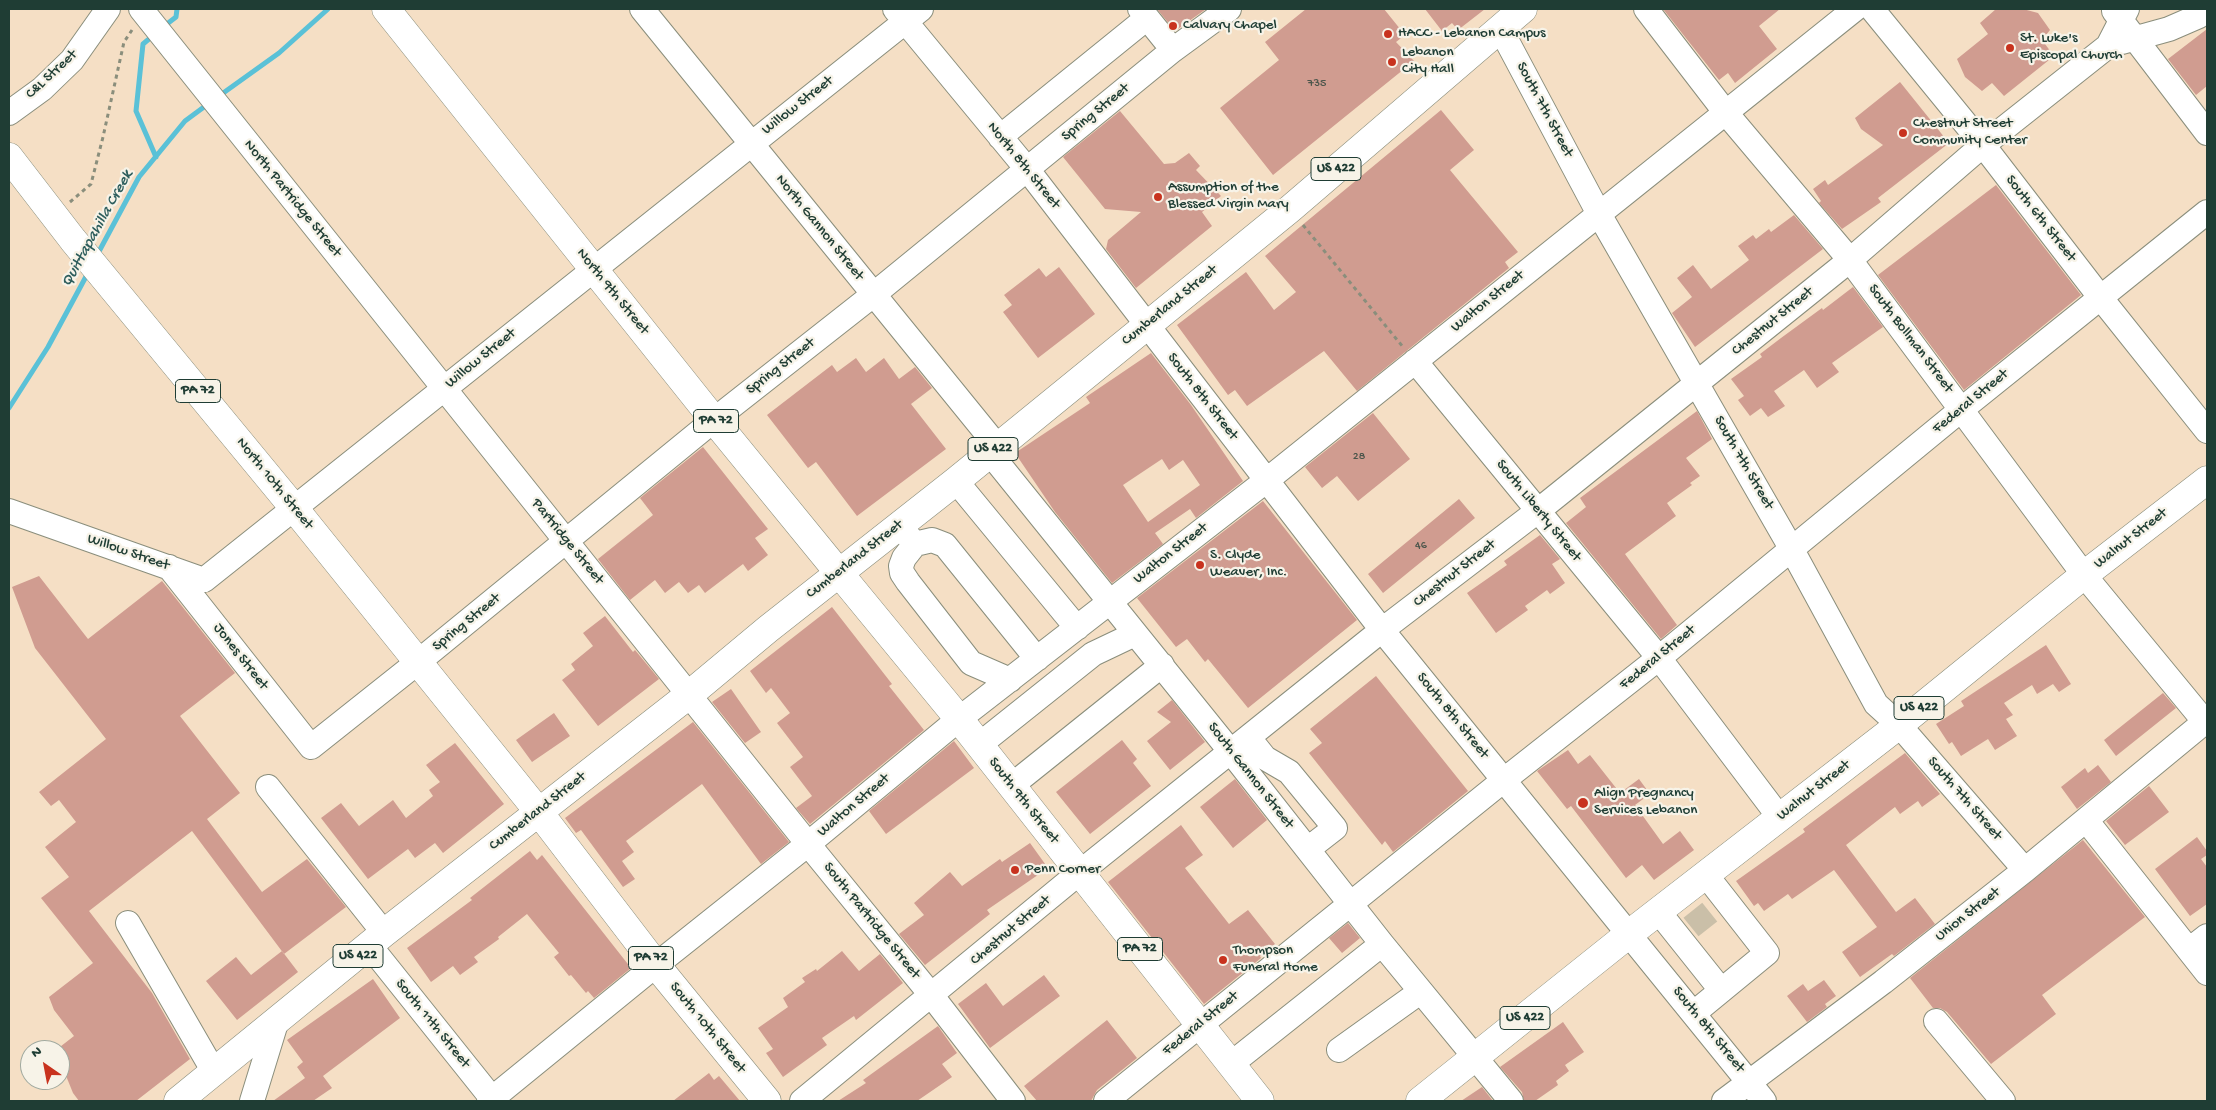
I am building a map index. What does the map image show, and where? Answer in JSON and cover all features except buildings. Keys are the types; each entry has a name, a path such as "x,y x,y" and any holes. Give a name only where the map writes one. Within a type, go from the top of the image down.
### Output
{"main road":[{"name":"North 9th Street","path":"386,9 714,420 839,572"},
{"name":"Cumberland Street","path":"178,1101 538,811 690,694 839,572 907,535 956,481 993,449 1290,209 1523,9"},
{"name":"North 10th Street","path":"9,157 73,240 294,508 538,811"},
{"name":"Walnut Street","path":"1420,1101 1658,911 1899,725 2084,575 2207,480"},
{"name":"South 9th Street","path":"839,572 959,719 1079,874 1260,1101"},
{"name":"South 10th Street","path":"538,811 656,965 768,1101"}],"street":[{"name":"C&L Street","path":"9,113 42,89 72,60 108,9"},
{"name":"North Gannon Street","path":"642,9 873,295 993,449"},
{"name":"Spring Street","path":"311,747 714,420 873,295 1173,50 1230,9"},
{"name":"South Bollman Street","path":"1646,9 1726,113 1850,260 2084,575 2206,721"},
{"name":"Walton Street","path":"491,1100 808,844 959,719 1267,480 1855,9"},
{"name":"South 6th Street","path":"1872,9 1983,145 2100,297 2207,431"},
{"name":"Chestnut Street","path":"802,1101 1079,874 1382,630 1538,510 1850,260 1983,145 2108,46 2124,19 2169,29 2200,16 2207,10"},
{"name":"North Partridge Street","path":"143,11 444,389"},
{"name":"Willow Street","path":"9,511 204,580 751,144 907,13"},
{"name":"North 8th Street","path":"907,13 1000,137 1027,169 1147,326"},
{"path":"1000,137 1143,13 1173,50"},
{"path":"2124,19 2207,133"},
{"name":"South 7th Street","path":"1500,28 1599,214 1791,548 1876,704 1899,725 2025,870"},
{"name":"Federal Street","path":"1106,1101 1504,780 1659,658 1791,548 2207,212"},
{"name":"South 8th Street","path":"1147,326 1382,630 1764,1101"},
{"name":"South Liberty Street","path":"1415,361 1659,658 1780,818"},
{"name":"Partridge Street","path":"444,389 690,694"},
{"name":"South Gannon Street","path":"993,449 1135,634 1162,665 1240,745 1308,850 1420,992 1511,1101"},
{"path":"956,481 1076,628"},
{"path":"1010,680 972,663 908,582 902,573 901,566 907,535 932,540 945,545 1037,659"},
{"name":"Jones Street","path":"169,567 311,747"},
{"path":"980,746 1093,654 1135,634"},
{"path":"1011,786 1162,665"},
{"name":"South Partridge Street","path":"690,694 808,844 932,996 1013,1101"},
{"name":"Union Street","path":"1724,1101 1883,982 2025,870 2206,721"},
{"path":"1240,745 1289,772 1334,828 1308,850"},
{"path":"268,787 377,940"},
{"path":"2086,820 2198,943 2207,974"},
{"path":"1694,1013 1767,953 1723,909 1706,875"},
{"path":"1658,911 1690,935 1722,990"},
{"path":"128,923 214,1072"},
{"name":"South 11th Street","path":"377,940 491,1100"},
{"path":"1231,1064 1382,944"},
{"path":"1340,1050 1420,992"},
{"path":"1936,1021 2003,1101"},
{"path":"252,1101 276,1023"}],"path":[{"path":"54,216 91,184 104,137 124,42 143,11"},
{"path":"1290,209 1415,361"}],"waterway":[{"path":"163,27 176,17 177,9"},
{"name":"Quittapahilla Creek","path":"219,96 279,53 328,9"},
{"path":"155,34 143,44 136,111 156,157"},
{"name":"Quittapahilla Creek","path":"96,257 139,177 185,121 208,104"},
{"name":"Quittapahilla Creek","path":"9,408 48,347 89,271"}],"tunnel":[{"path":"1691,927 1716,907"}],"place":[{"name":"Calvary Chapel","path":"1173,26"},
{"name":"HACC - Lebanon Campus","path":"1388,34"},
{"name":"St. Luke's Episcopal Church","path":"2010,48"},
{"name":"Lebanon City Hall","path":"1392,62"},
{"name":"Chestnut Street Community Center","path":"1903,133"},
{"name":"Assumption of the Blessed Virgin Mary","path":"1158,197"},
{"name":"S. Clyde Weaver, Inc.","path":"1200,565"},
{"name":"Align Pregnancy Services Lebanon","path":"1583,803"},
{"name":"Penn Corner","path":"1015,870"},
{"name":"Thompson Funeral Home","path":"1223,960"}]}
